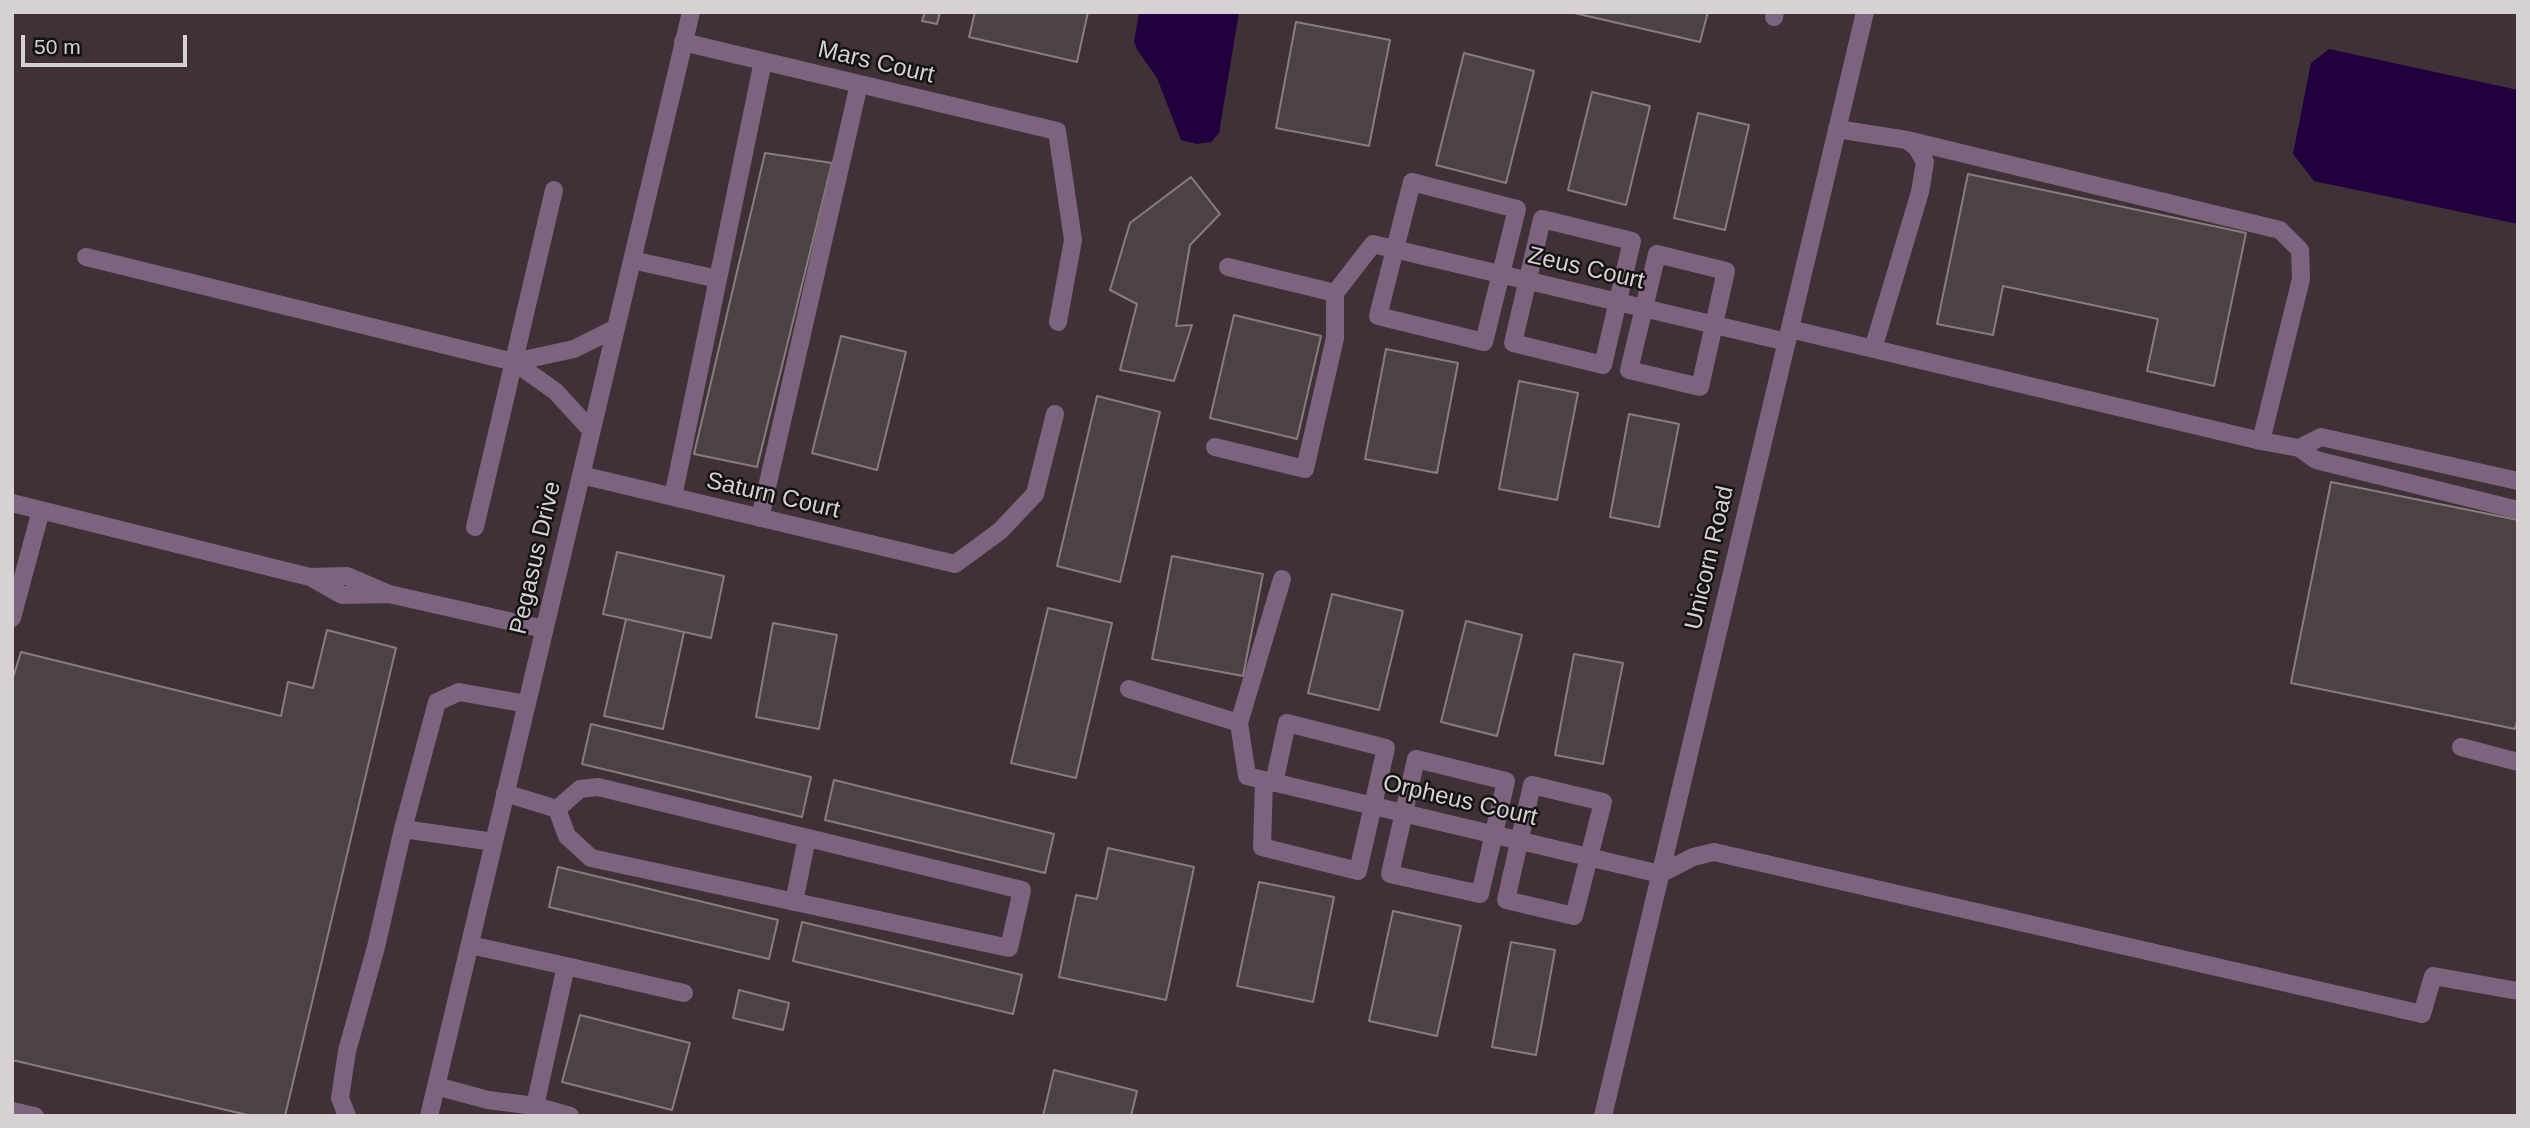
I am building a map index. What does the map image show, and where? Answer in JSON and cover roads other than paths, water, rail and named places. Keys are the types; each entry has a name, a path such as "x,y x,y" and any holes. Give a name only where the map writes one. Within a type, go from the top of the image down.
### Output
{"street":[{"name":"Pegasus Drive","path":"429,1116 691,12"},
{"name":"Unicorn Road","path":"1603,1116 1865,12"},
{"name":"Mars Court","path":"684,42 1057,131 1073,240 1058,322"},
{"path":"673,497 763,61"},
{"path":"760,518 859,84"},
{"path":"1837,129 1907,140 2280,230 2300,250 2301,279 2261,441"},
{"path":"1872,349 1920,192 1925,162 1917,148 1907,140"},
{"path":"1412,183 1517,209 1484,342 1378,316 1394,249 1412,183"},
{"path":"475,527 554,190"},
{"path":"1542,219 1632,242 1603,365 1513,343 1526,280 1542,219"},
{"name":"Zeus Court","path":"1335,293 1373,244 1715,325 1872,349 2299,448"},
{"path":"1657,254 1726,271 1700,387 1629,370 1644,308 1657,254"},
{"path":"86,257 514,362 555,391 592,430"},
{"path":"632,260 718,279"},
{"path":"1215,447 1305,469 1335,338 1335,293 1228,267"},
{"path":"514,362 574,349 616,328"},
{"name":"Saturn Court","path":"581,475 955,564 1000,531 1035,494 1055,414"},
{"path":"2518,481 2322,437 2299,448 2316,460 2518,510"},
{"path":"12,503 310,577 347,576 389,594 544,629"},
{"path":"12,618 41,510"},
{"path":"1262,780 1287,723 1386,748 1358,871 1262,847 1262,780 1239,723 1282,579"},
{"path":"1129,689 1239,723"},
{"path":"346,1116 340,1098 347,1051 376,947 403,829 437,702 460,692 527,704"},
{"path":"2461,747 2518,762"},
{"path":"1416,759 1506,781 1494,835 1480,894 1390,874 1416,759"},
{"name":"Orpheus Court","path":"1262,780 1660,874"},
{"path":"1532,785 1602,802 1589,857 1574,916 1506,900 1532,785"},
{"path":"598,787 1023,890 1009,948 591,858 567,836 557,809 580,789 598,787"},
{"path":"505,793 557,809"},
{"path":"403,829 494,842"},
{"path":"794,902 807,838"},
{"path":"1660,874 1693,857 1714,852 2422,1014 2433,976 2518,991"},
{"path":"470,945 684,993"},
{"path":"535,1106 566,965"},
{"path":"436,1086 488,1100 535,1106 570,1116"},
{"path":"12,1111 35,1116"}]}
